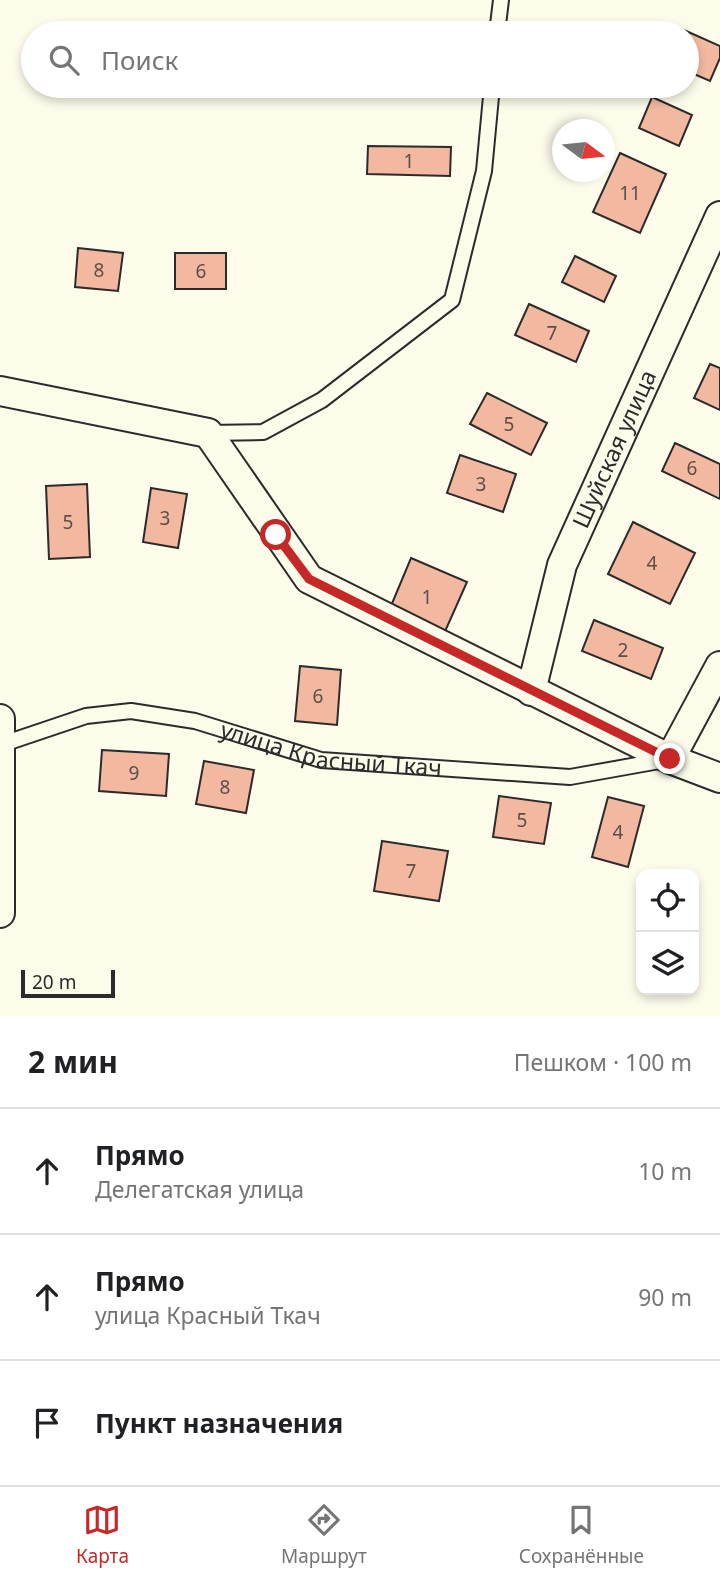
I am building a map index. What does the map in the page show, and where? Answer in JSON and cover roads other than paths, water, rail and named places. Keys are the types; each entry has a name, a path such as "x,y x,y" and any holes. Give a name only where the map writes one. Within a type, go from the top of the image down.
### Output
{"street":[{"name":"Шуйская улица","path":"531,691 562,565 720,216"},
{"path":"0,391 208,433"},
{"name":"улица Красный Ткач","path":"208,433 309,579 670,759 720,778"},
{"path":"670,759 720,666"},
{"path":"0,913 1,736"}],"lane":[{"path":"499,21 501,0"},
{"path":"208,433 262,432 322,400 452,300 484,171 491,98"},
{"name":"улица Красный Ткач","path":"1,736 86,716 131,711 195,721 321,760 570,777 603,768 670,759"}]}
